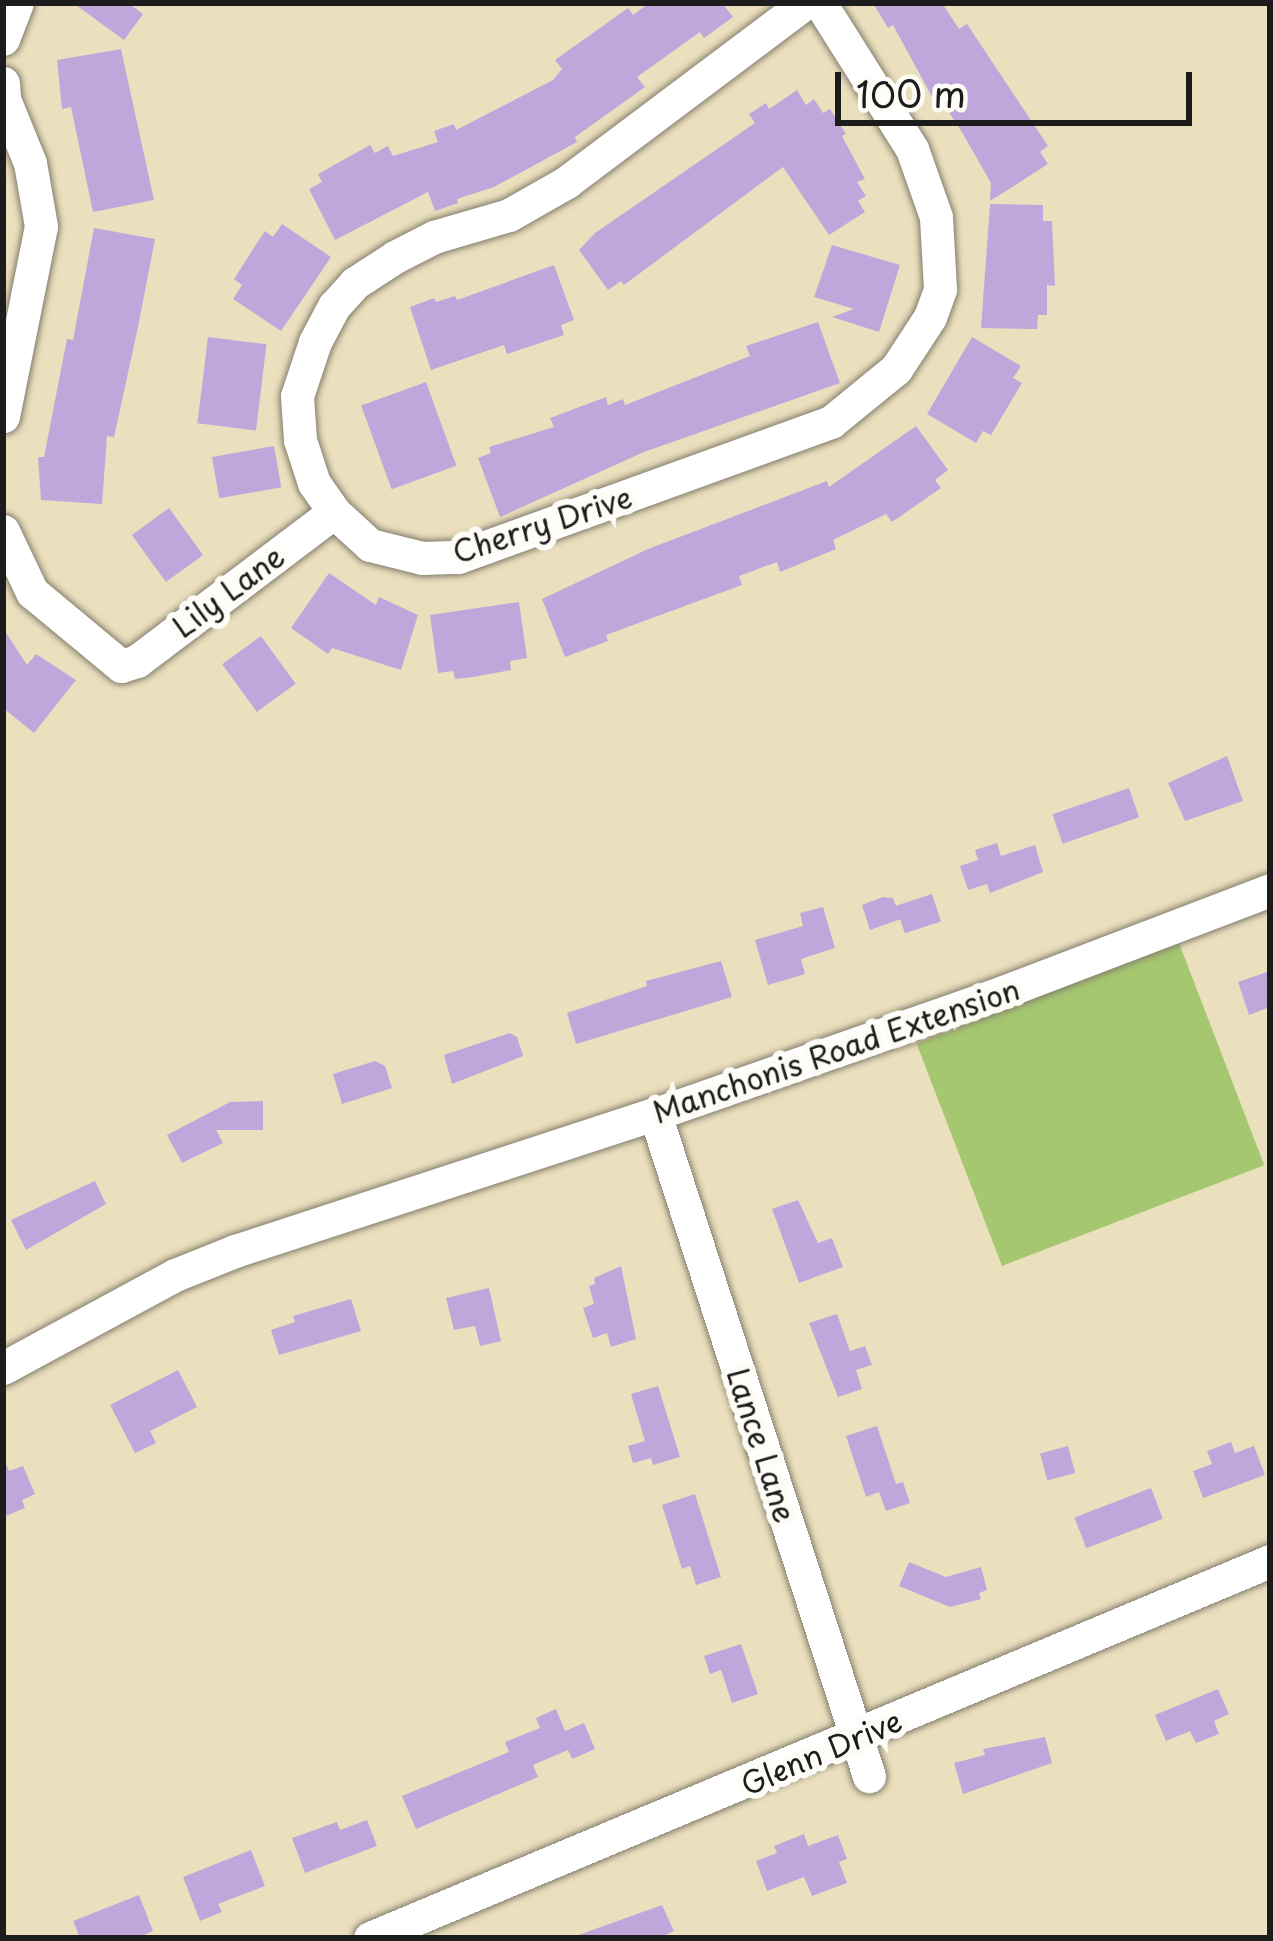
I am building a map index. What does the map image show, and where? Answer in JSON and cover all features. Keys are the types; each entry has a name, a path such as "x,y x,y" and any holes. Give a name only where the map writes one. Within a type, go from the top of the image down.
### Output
{"street":[{"path":"3,39 16,3"},
{"name":"Cherry Drive","path":"805,3 567,182 508,215 434,236 355,283 315,342 297,396 300,440 314,483 334,512 370,545 422,558 458,557 831,422 896,369 930,317 940,289 936,217 912,149 820,3"},
{"path":"3,83 4,99 30,164 41,226 3,416"},
{"name":"Lily Lane","path":"3,531 32,592 121,666 137,661 334,512"},
{"name":"Manchonis Road Extension","path":"3,1368 175,1275 1004,992 1270,890"},
{"name":"Lance Lane","path":"655,1114 869,1776"},
{"name":"Glenn Drive","path":"370,1938 1270,1561"}],"green space":[{"path":"1179,943 1264,1165 1002,1266 917,1044"}],"building":[{"path":"73,3 128,3 143,14 124,40"},
{"path":"649,3 722,3 733,17 704,38 700,32 637,77 645,87 575,137 577,142 494,187 457,199 458,203 435,211 428,192 335,240 309,189 322,182 318,174 370,145 375,153 388,146 393,156 438,142 434,131 454,124 456,130 553,80 562,69 555,60 628,8 633,15"},
{"path":"873,3 942,3 959,29 967,24 1048,146 1040,152 1048,164 990,201 991,183 963,134 941,100 936,104 893,25 888,28"},
{"path":"121,49 154,200 93,212 71,107 62,109 57,60"},
{"path":"797,90 806,105 814,99 823,113 830,109 846,134 842,136 865,179 857,182 866,196 858,201 865,212 829,235 783,167 624,285 621,281 608,290 579,250 595,233 755,123 749,114 766,103 769,109"},
{"path":"990,204 1043,205 1043,221 1052,221 1055,286 1047,285 1047,315 1038,315 1037,329 981,328"},
{"path":"282,224 331,257 281,331 233,299 242,285 234,279 255,246 265,231 273,237"},
{"path":"94,228 155,239 138,327 114,437 107,436 102,504 41,500 38,457 44,457 67,339 73,340"},
{"path":"832,245 900,265 879,332 832,317 854,309 814,297"},
{"path":"554,265 574,320 561,325 564,335 507,354 504,345 431,370 410,307 434,298 436,302 455,296 457,300"},
{"path":"818,322 840,383 644,452 500,517 478,458 491,453 489,447 554,427 550,418 606,397 608,405 623,399 625,405 750,356 746,346"},
{"path":"208,337 267,344 256,431 197,423"},
{"path":"972,337 1021,366 1013,378 1022,383 991,435 983,431 976,443 927,414"},
{"path":"426,382 456,466 392,489 361,406"},
{"path":"916,426 948,470 935,480 941,488 892,522 886,514 833,540 836,549 780,572 777,562 739,576 742,585 606,635 608,641 565,657 542,599 648,549 827,481 829,487"},
{"path":"274,446 281,487 219,498 212,457"},
{"path":"169,508 203,555 166,582 132,535"},
{"path":"329,573 376,605 379,597 418,615 401,670 332,648 328,654 291,628"},
{"path":"519,602 527,658 510,661 511,670 473,677 455,679 453,671 438,673 430,615"},
{"path":"3,628 27,665 36,654 76,680 34,733 3,708"},
{"path":"261,636 296,684 257,712 222,664"},
{"path":"1227,756 1243,801 1185,821 1168,783"},
{"path":"1129,788 1139,817 1063,844 1052,814"},
{"path":"997,843 1001,856 1035,845 1043,872 990,893 987,884 968,890 960,866 978,860 975,850"},
{"path":"932,894 941,922 905,933 896,906"},
{"path":"893,898 901,919 870,930 862,905"},
{"path":"823,907 835,948 801,959 805,974 768,985 755,940 803,926 800,913"},
{"path":"721,961 732,997 576,1044 567,1013 647,986 646,981"},
{"path":"1270,971 1270,1007 1249,1015 1238,982"},
{"path":"510,1033 517,1037 523,1056 452,1084 444,1055"},
{"path":"375,1061 385,1066 392,1088 342,1104 333,1074"},
{"path":"263,1101 263,1130 216,1130 223,1143 182,1163 167,1135 230,1102"},
{"path":"95,1181 106,1204 26,1250 11,1220"},
{"path":"798,1200 818,1243 832,1238 843,1267 799,1283 772,1209"},
{"path":"621,1266 636,1339 611,1347 607,1333 593,1338 583,1308 594,1304 589,1286 595,1284 594,1278"},
{"path":"489,1288 501,1341 480,1346 475,1326 454,1330 446,1298"},
{"path":"351,1299 361,1331 279,1355 271,1330 295,1322 293,1316"},
{"path":"837,1314 850,1351 865,1346 872,1365 856,1370 862,1389 838,1397 809,1323"},
{"path":"178,1370 197,1407 150,1431 156,1443 135,1453 110,1405"},
{"path":"658,1386 680,1457 653,1465 651,1458 633,1463 628,1446 645,1441 631,1394"},
{"path":"877,1426 896,1484 903,1482 910,1503 886,1511 879,1492 866,1497 846,1436"},
{"path":"1231,1442 1235,1453 1254,1446 1265,1475 1203,1498 1193,1471 1212,1464 1207,1451"},
{"path":"1068,1446 1075,1473 1047,1481 1040,1454"},
{"path":"3,1457 9,1471 23,1466 35,1494 22,1500 25,1508 3,1517"},
{"path":"1151,1488 1163,1519 1086,1548 1074,1517"},
{"path":"695,1494 721,1577 696,1585 690,1566 682,1569 662,1505"},
{"path":"909,1562 946,1577 981,1567 987,1590 979,1593 981,1599 950,1607 899,1586"},
{"path":"741,1644 758,1694 732,1703 721,1670 710,1674 704,1656"},
{"path":"1218,1689 1229,1714 1214,1721 1219,1734 1196,1743 1190,1731 1166,1741 1155,1715"},
{"path":"556,1709 565,1731 584,1723 595,1749 572,1759 568,1750 533,1765 538,1777 416,1829 402,1796 509,1752 505,1742 540,1728 536,1718"},
{"path":"1045,1737 1052,1763 963,1794 954,1763 985,1755 983,1749"},
{"path":"367,1820 377,1846 305,1873 292,1838 337,1822 340,1830"},
{"path":"804,1834 808,1846 838,1835 847,1859 839,1862 847,1883 812,1896 804,1877 767,1891 756,1861 777,1853 774,1846"},
{"path":"251,1850 265,1886 218,1904 222,1912 200,1921 183,1877"},
{"path":"139,1895 153,1931 137,1938 80,1938 73,1921"},
{"path":"662,1905 674,1931 659,1938 570,1938"}]}
